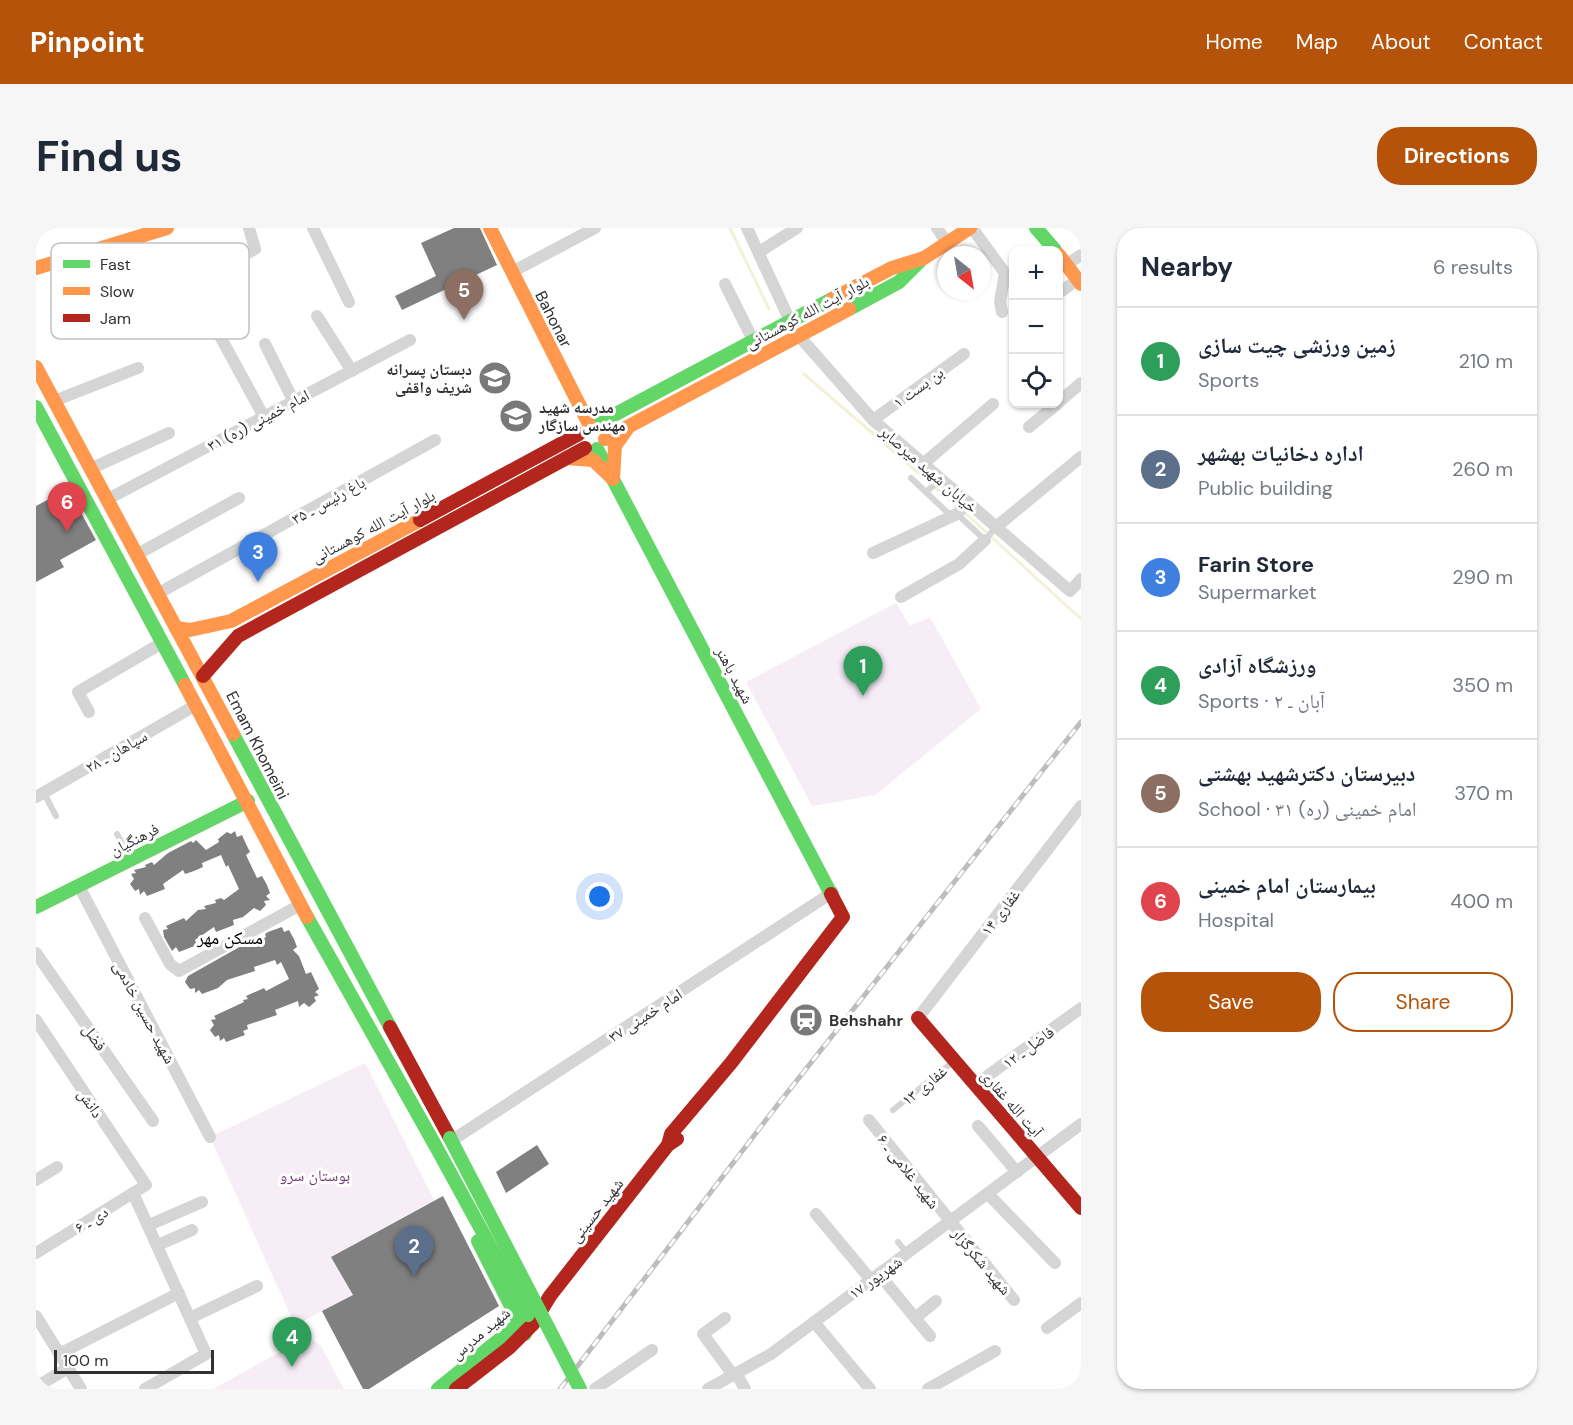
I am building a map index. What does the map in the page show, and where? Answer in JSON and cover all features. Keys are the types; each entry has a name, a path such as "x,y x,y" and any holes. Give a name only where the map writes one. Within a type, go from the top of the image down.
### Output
{"main road":[{"name":"Bahonar","path":"490,228 578,402 588,427"},
{"name":"بلوار آیت الله کوهستانی","path":"203,676 238,636 565,458 596,445 899,282 924,258 971,228"},
{"path":"1036,228 1052,246"},
{"path":"117,243 162,229"},
{"name":"بلوار آیت الله کوهستانی","path":"176,628 190,630 231,621 753,340 892,268 924,258"},
{"path":"1063,261 1079,282"},
{"path":"36,268 51,263"},
{"path":"892,268 900,273 899,282"},
{"name":"Emam Khomeini","path":"36,367 203,676 298,859 451,1135"},
{"path":"578,402 589,410 601,413 621,411"},
{"path":"36,407 248,801 300,905 569,1389"},
{"path":"588,427 604,430 596,445 580,442 588,427"},
{"path":"613,479 615,446 629,427"},
{"name":"شهید باهنر","path":"596,445 833,892 843,917"},
{"path":"565,458 593,460 613,479"},
{"path":"231,621 227,626 227,632 232,636 238,636"},
{"name":"فرهنگیان","path":"36,907 248,801"},
{"path":"281,868 298,859"},
{"name":"شهید حسینی","path":"544,1302 668,1145 679,1138 727,1077 731,1063 843,917"},
{"name":"آیت الله غفاری","path":"918,1018 1081,1208"},
{"path":"451,1135 484,1186 524,1268 544,1302"},
{"path":"451,1135 580,1389"},
{"path":"433,1141 431,1153 522,1328"},
{"path":"499,1280 524,1268"},
{"name":"شهید مدرس","path":"456,1389 522,1328 544,1302"},
{"name":"شهید مدرس","path":"438,1389 522,1328"}],"street":[{"path":"249,228 255,249 249,252"},
{"path":"314,228 349,302"},
{"path":"512,272 595,228"},
{"path":"747,228 790,321"},
{"path":"759,252 796,228"},
{"path":"937,228 947,243"},
{"path":"971,228 1005,273 1000,302 1002,312"},
{"path":"1063,260 1081,255"},
{"path":"1063,290 1079,282"},
{"path":"725,284 753,340"},
{"path":"317,316 352,371"},
{"name":"خیابان شهید میرصابر","path":"799,336 873,420 1070,591 1081,579"},
{"path":"222,339 264,417"},
{"name":"امام خمینی (ره) ۳۱","path":"106,500 410,340"},
{"path":"265,344 294,402"},
{"name":"بن بست ۱","path":"873,420 964,354"},
{"path":"54,401 138,368"},
{"path":"1063,399 1081,383"},
{"path":"923,464 993,404"},
{"path":"1029,427 1052,408"},
{"path":"90,469 169,433"},
{"name":"باغ رئیس ـ ۳۵","path":"157,594 435,440"},
{"path":"996,527 1080,458"},
{"path":"136,555 239,498"},
{"path":"873,553 957,514 968,502"},
{"path":"901,597 959,564 985,540"},
{"path":"89,712 78,692 162,644"},
{"name":"سپاهان ـ ۲۸","path":"40,795 196,705"},
{"name":"غفاری ۱۴","path":"918,1018 1081,806"},
{"name":"شهید حسین خادمی","path":"79,886 210,1137"},
{"name":"امام خمینی ۳۷","path":"451,1135 833,892"},
{"path":"145,918 171,964 179,971 300,905"},
{"name":"فضل","path":"36,953 153,1121"},
{"name":"فاضل ـ ۱۲","path":"975,1085 1081,1008"},
{"name":"دانش","path":"36,1020 146,1185"},
{"name":"شهید غلامی ـ ۶","path":"869,1120 950,1222"},
{"name":"۱۷ شهریور","path":"708,1389 771,1354 1081,1124"},
{"path":"978,1125 1017,1172"},
{"path":"36,1180 57,1167"},
{"name":"دی ـ ۶","path":"36,1253 146,1185"},
{"path":"133,1193 206,1354 145,1389"},
{"path":"988,1194 1055,1263"},
{"path":"149,1226 202,1202"},
{"path":"816,1214 930,1336"},
{"name":"شهید شکرگزار","path":"950,1222 1014,1299"},
{"path":"158,1245 192,1230"},
{"path":"190,1318 256,1286"},
{"path":"59,1354 179,1293"},
{"path":"915,1318 936,1301"},
{"path":"1047,1328 1081,1303"},
{"path":"36,1316 81,1389"},
{"path":"725,1318 703,1334 745,1389"},
{"path":"814,1322 870,1389"},
{"path":"596,1389 652,1350"},
{"path":"928,1389 996,1351"},
{"path":"36,1386 69,1368"}],"lane":[{"path":"911,478 948,513 957,514 985,540 996,527"},
{"path":"926,492 941,479"},
{"path":"40,795 56,816"},
{"path":"117,834 131,859"},
{"name":"غفاری ۱۳","path":"893,1110 954,1060"},
{"path":"898,1242 908,1253"}],"green space":[{"path":"896,603 910,626 930,617 981,709 875,795 812,806 746,682"},
{"name":"بوستان سرو","path":"365,1063 434,1200 332,1256 353,1295 295,1325 210,1137"},
{"path":"307,1337 321,1346 344,1389 213,1389"}],"building":[{"path":"454,228 480,228 497,265 402,310 395,296 436,276 421,243"},
{"path":"68,489 96,540 60,560 64,567 36,582 36,506"},
{"path":"235,831 237,837 242,835 250,852 246,855 257,878 262,876 267,885 270,893 266,896 270,900 264,901 266,905 260,911 254,908 243,917 233,920 234,925 216,932 214,927 195,940 197,945 179,952 176,947 172,951 164,937 163,930 168,929 166,926 184,918 186,921 198,910 206,909 204,906 216,903 215,900 221,898 224,900 239,889 228,865 226,867 221,855 202,863 203,867 194,871 185,874 183,870 163,884 165,889 147,896 144,891 140,895 139,889 135,891 130,884 134,879 131,874 136,873 134,870 146,867 145,865 152,862 154,865 168,853 191,841 193,843 196,840 206,850 219,842 218,839 227,832 231,834"},
{"path":"282,927 284,932 289,930 297,947 293,950 299,956 306,974 311,972 319,989 315,992 319,995 314,997 316,1001 309,1007 304,1003 299,1007 298,1001 275,1010 277,1015 247,1025 248,1029 243,1031 245,1035 226,1042 224,1038 220,1041 219,1035 215,1037 210,1030 214,1025 211,1020 216,1019 214,1016 244,1002 243,1000 248,999 246,996 264,988 266,991 289,979 281,962 277,965 275,960 254,967 255,971 227,980 218,988 202,994 199,990 195,993 195,988 190,989 185,982 188,976 243,945 248,944 249,947 266,937 265,934 268,932"},
{"path":"537,1145 549,1164 506,1193 496,1172"},
{"path":"443,1196 499,1306 369,1389 363,1389 322,1311 353,1295 331,1257"}],"waterway":[{"path":"730,228 769,309"},
{"path":"804,374 958,507"},
{"path":"963,511 1081,619"}],"railway":[{"path":"560,1389 779,1103 1081,722"}],"traffic: fast":[{"path":"1036,228 1052,246"},
{"path":"849,309 899,282 921,260"},
{"path":"597,424 832,299"},
{"path":"36,407 185,685"},
{"path":"597,449 831,894"},
{"path":"233,734 390,1027"},
{"path":"36,907 248,801"},
{"path":"307,917 435,1145"},
{"path":"450,1138 580,1389"},
{"path":"435,1145 528,1315"},
{"path":"478,1241 525,1334"},
{"path":"438,1389 520,1323 526,1314"}],"traffic: slow":[{"path":"118,243 167,228"},
{"path":"490,228 589,424"},
{"path":"832,299 892,268 924,258 970,228"},
{"path":"1063,260 1081,284"},
{"path":"36,268 51,263"},
{"path":"605,439 849,309"},
{"path":"36,367 233,734"},
{"path":"566,458 593,460 613,479 615,446 627,429"},
{"path":"176,628 190,630 231,621 420,520"},
{"path":"185,685 307,917"}],"traffic: jam":[{"path":"420,520 579,434"},
{"path":"203,676 238,636 585,448"},
{"path":"668,1145 671,1134 731,1063 843,917 831,894"},
{"path":"918,1018 1081,1208"},
{"path":"390,1027 450,1138"},
{"path":"456,1389 509,1348 533,1324 550,1296 668,1145 677,1139"}],"place":[{"name":"دبیرستان دکترشهید بهشتی","path":"464,320"},
{"name":"دبستان پسرانه شریف واقفی","path":"495,378"},
{"name":"مدرسه شهید مهندس سازگار","path":"516,416"},
{"name":"بیمارستان امام خمینی","path":"67,532"},
{"name":"Farin Store","path":"258,582"},
{"name":"زمین ورزشی چیت سازی","path":"863,696"},
{"name":"Behshahr","path":"806,1020"},
{"name":"اداره دخانیات بهشهر","path":"414,1276"},
{"name":"ورزشگاه آزادی","path":"292,1367"}],"district":[{"name":"مسکن مهر","path":"230,938"}]}
